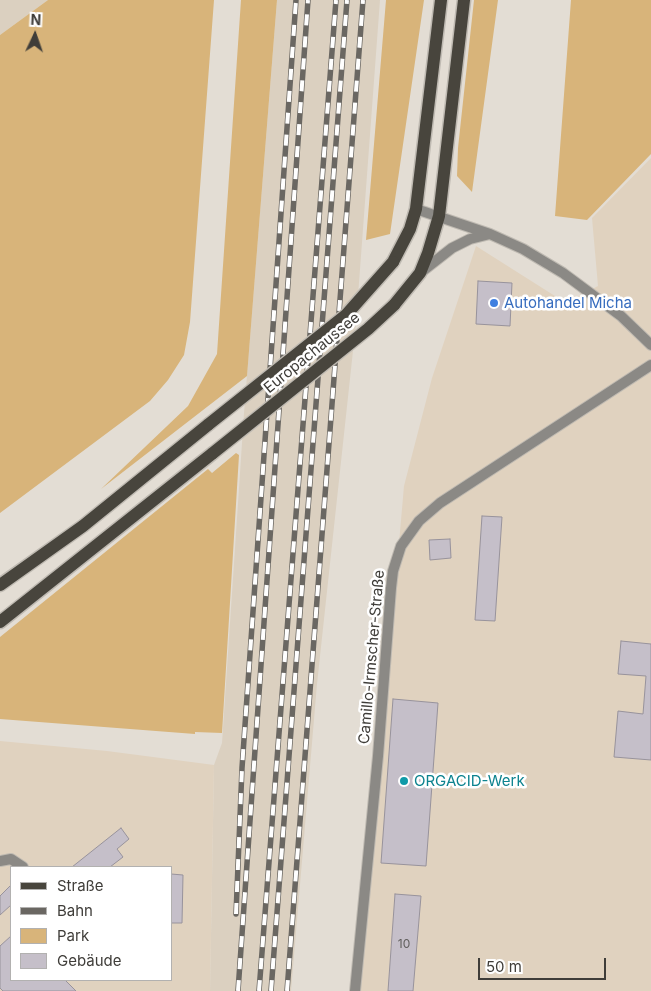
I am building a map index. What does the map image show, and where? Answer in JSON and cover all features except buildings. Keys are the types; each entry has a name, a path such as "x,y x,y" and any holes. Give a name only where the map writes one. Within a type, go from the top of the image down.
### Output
{"main road":[{"name":"Europachaussee","path":"0,585 83,526 346,314 394,262 407,235 416,209 441,0"},
{"name":"Europachaussee","path":"0,622 368,329 394,305 420,273 439,216 464,0"}],"street":[{"path":"416,209 490,234 522,249 563,273 621,316 651,345"},
{"path":"420,273 452,248 470,239 490,234"},
{"name":"Camillo-Irmscher-Straße","path":"355,991 378,756 393,570 397,555 409,532 428,511 651,365"},
{"path":"0,861 11,859 22,866"}],"shaded area":[{"path":"0,0 48,0 0,35"},
{"path":"277,0 380,0 356,323 317,684 291,991 210,991 214,765 222,743 244,413"},
{"path":"651,158 651,991 360,991 404,486 432,378 476,246 566,303 598,286 592,218"},
{"path":"0,741 107,751 214,765 210,991 0,991"}],"green space":[{"path":"48,0 214,0 190,322 184,355 168,380 150,401 0,513 0,35"},
{"path":"241,0 277,0 247,376 101,489 188,406 217,354"},
{"path":"386,0 424,0 390,234 366,240"},
{"path":"474,0 498,0 472,192 457,176 458,148"},
{"path":"571,0 651,0 651,154 587,220 555,216"},
{"path":"236,453 239,455 222,733 195,732 195,734 0,719 0,637 208,469 212,473"}],"railway":[{"path":"236,914 242,768 296,0"},
{"path":"238,991 308,0"},
{"path":"259,991 336,0"},
{"path":"271,991 347,0"},
{"path":"287,991 363,0"}],"place":[{"name":"Autohandel Micha","path":"494,303"},
{"name":"ORGACID-Werk","path":"404,781"}]}
